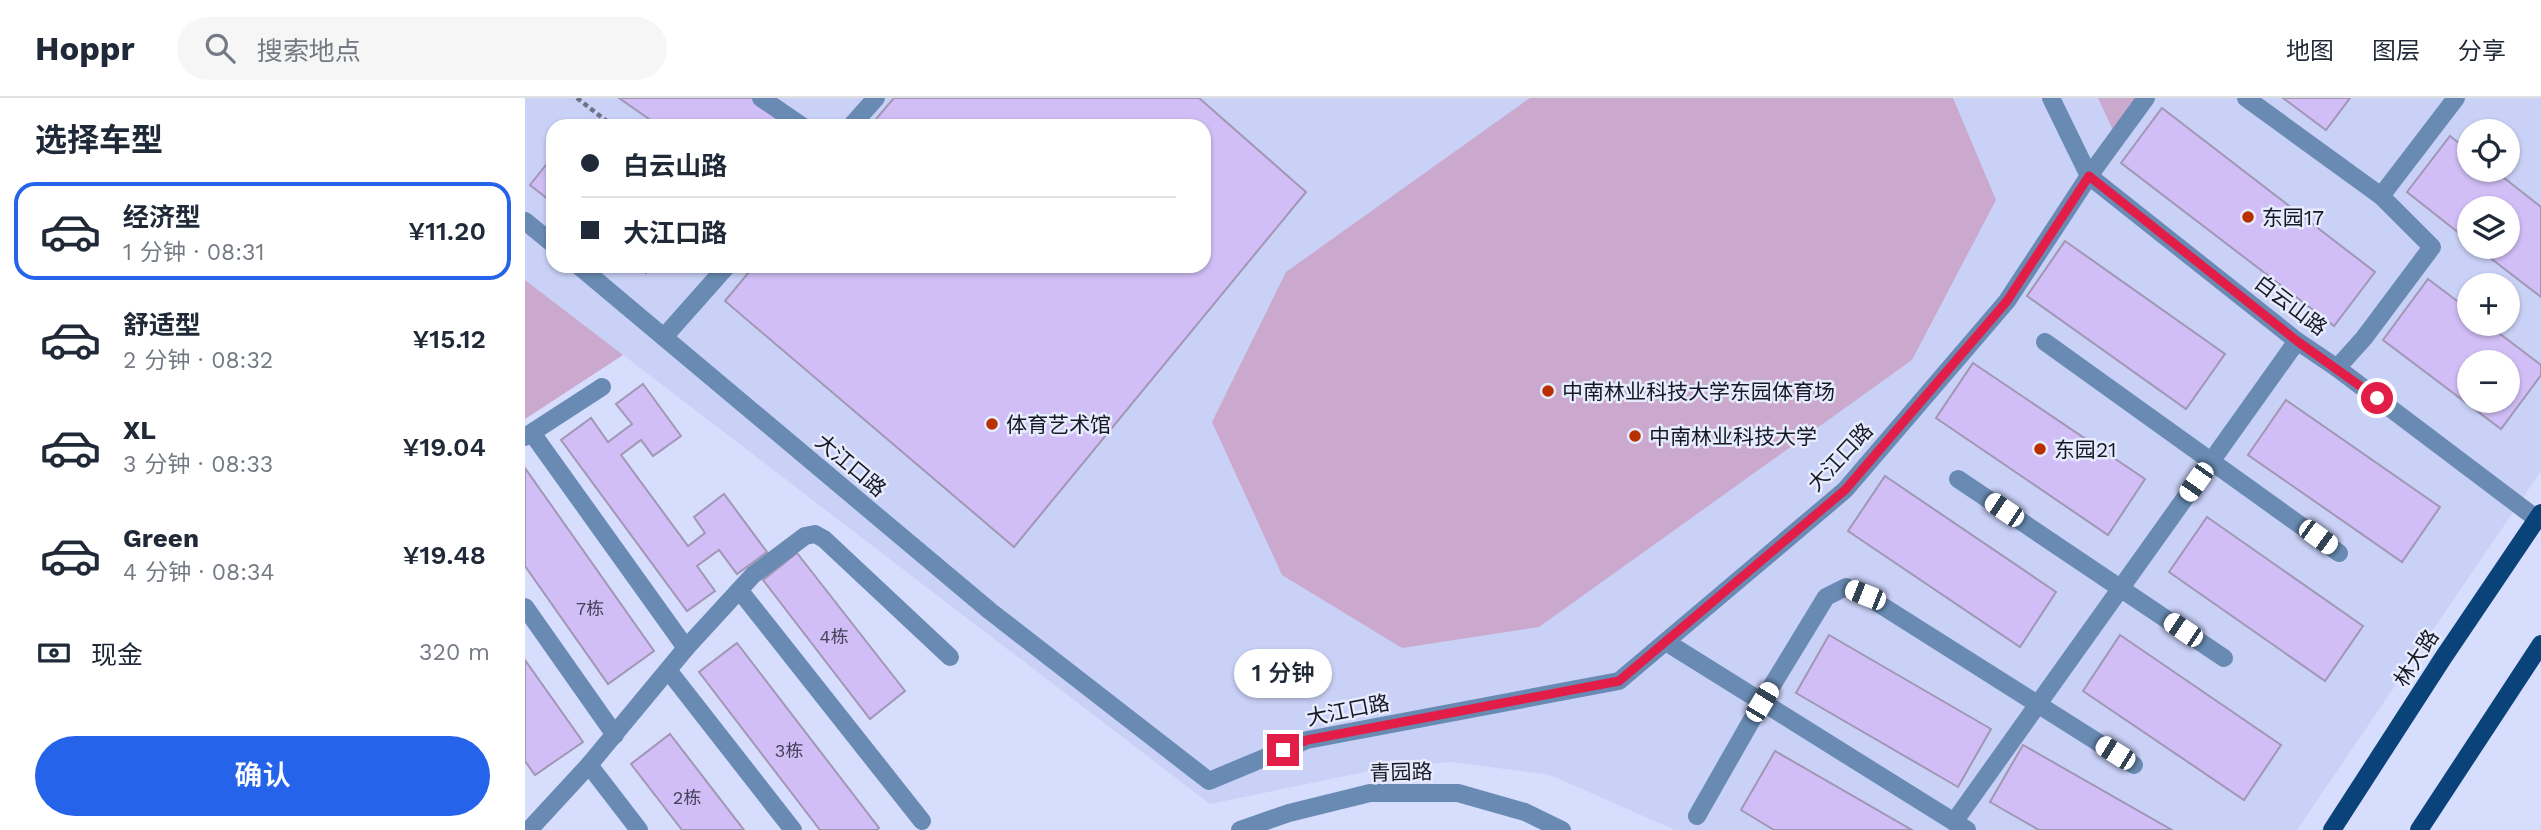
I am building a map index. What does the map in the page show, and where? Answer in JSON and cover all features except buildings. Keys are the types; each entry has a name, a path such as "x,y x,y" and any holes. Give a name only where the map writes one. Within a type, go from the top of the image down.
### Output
{"main road":[{"name":"林大路","path":"2332,830 2539,516"},
{"path":"2419,830 2541,644"}],"street":[{"path":"761,98 792,119"},
{"path":"857,119 876,98"},
{"name":"白云山路","path":"2052,98 2089,176 2297,341 2539,516"},
{"name":"大江口路","path":"587,273 990,611 1209,781 1307,740 1619,681 1845,490 2007,301 2089,176 2146,98"},
{"path":"2246,98 2381,196 2432,247 2364,338 2337,368"},
{"path":"2381,196 2456,98"},
{"path":"525,221 546,238"},
{"path":"664,337 721,273"},
{"path":"1666,642 1960,826 2038,704 2297,341"},
{"path":"2045,342 2339,553"},
{"path":"602,387 529,435 686,648"},
{"path":"1958,479 2224,658"},
{"path":"525,823 529,830 589,765 686,648 753,575 805,536 815,534 824,539 950,657"},
{"path":"1697,816 1826,597 1846,587 1865,595 2134,765"},
{"path":"740,591 922,821"},
{"path":"525,607 615,735"},
{"path":"669,670 793,830"},
{"path":"589,765 639,830"},
{"name":"青园路","path":"1240,830 1289,813 1370,793 1458,793 1525,812 1562,830"}],"path":[{"path":"577,98 604,119"}],"shaded area":[{"name":"中南林业科技大学","path":"525,98 2541,98 2541,471 2297,830 1675,830 1550,775 1452,762 1389,767 1210,804 525,280"},
{"name":"中南林业科技大学东园体育场","path":"1530,98 1953,98 1996,200 1912,360 1539,627 1402,648 1282,575 1212,422 1286,272"},
{"path":"2098,98 2153,98 2119,143"},
{"path":"525,280 623,355 525,419"}],"place":[{"name":"东园17","path":"2248,217"},
{"name":"中南林业科技大学东园体育场","path":"1548,391"},
{"name":"体育艺术馆","path":"992,424"},
{"name":"中南林业科技大学","path":"1635,436"},
{"name":"东园21","path":"2040,449"}],"route":[{"path":"1283,750 1307,740 1619,681 1845,490 2007,301 2089,176 2297,341 2377,398"}]}
